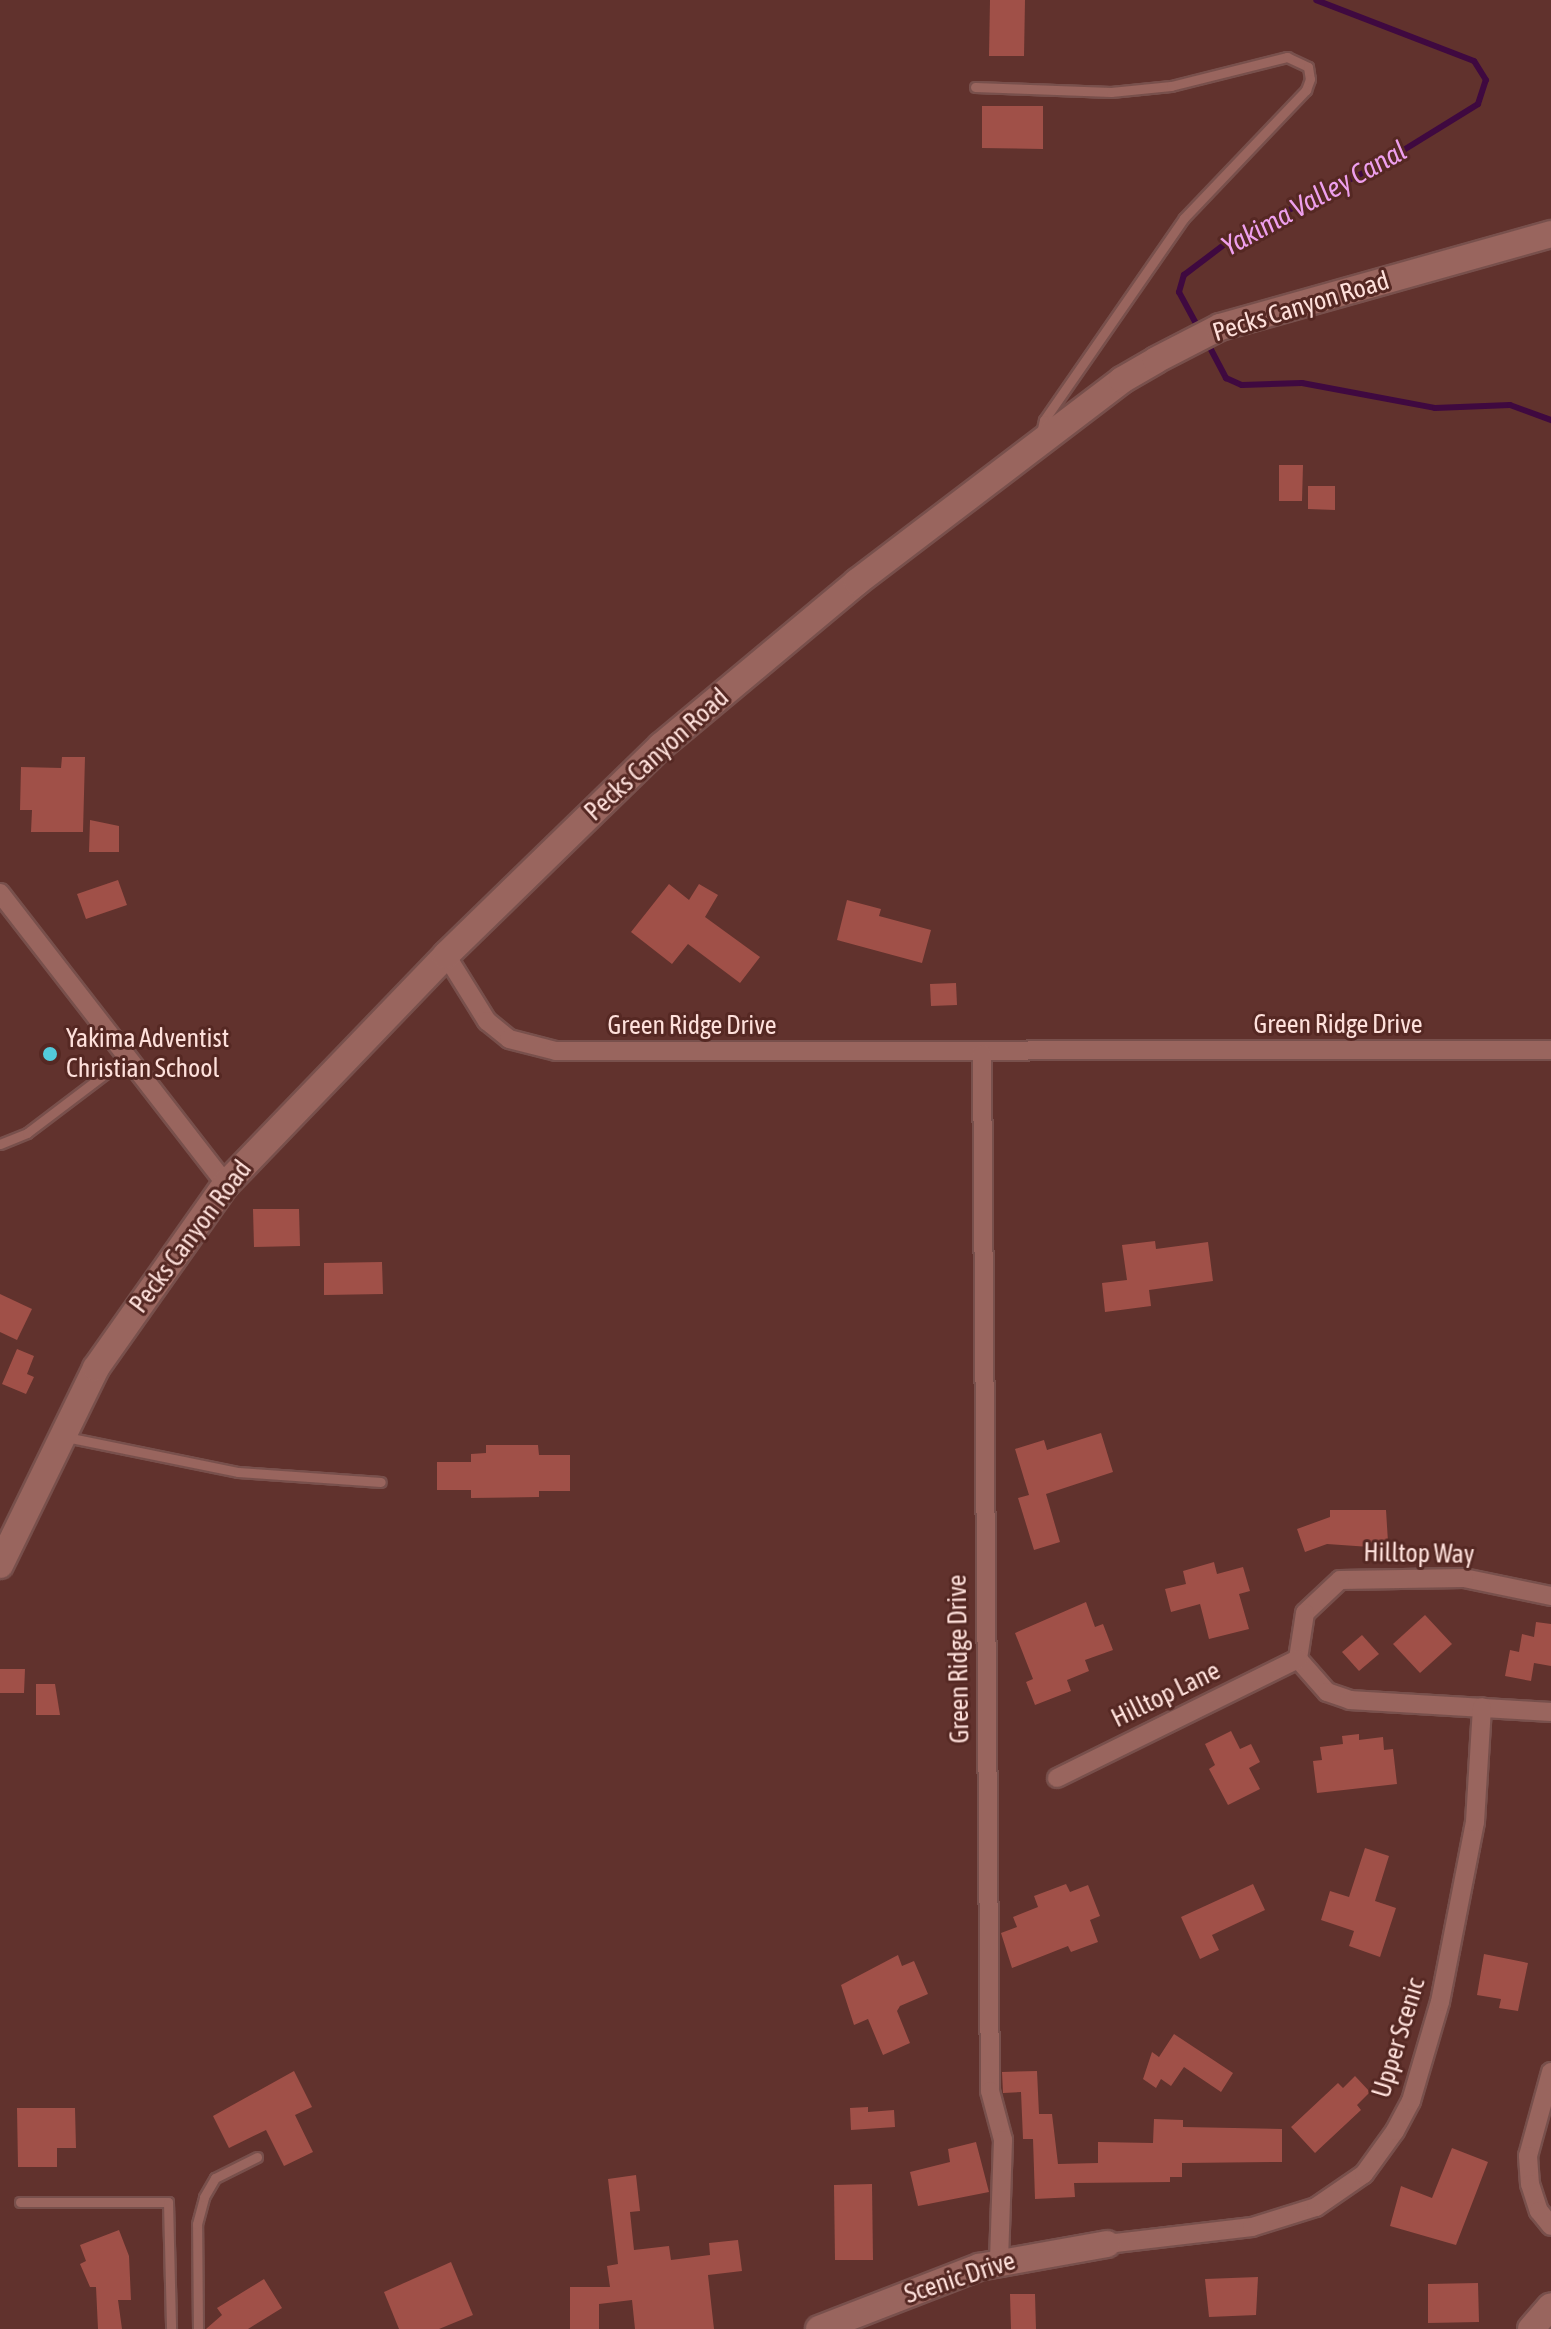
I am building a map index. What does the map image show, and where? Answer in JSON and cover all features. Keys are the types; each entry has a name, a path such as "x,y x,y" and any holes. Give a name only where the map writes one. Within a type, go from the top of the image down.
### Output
{"street":[{"name":"Pecks Canyon Road","path":"0,1565 96,1368 226,1184 446,955 661,746 857,582 1042,444 1122,380 1220,327 1551,234"},
{"path":"0,893 226,1184"},
{"name":"Green Ridge Drive","path":"446,955 487,1021 525,1045 556,1051 982,1054 1551,1050"},
{"name":"Green Ridge Drive","path":"982,1054 990,2091 1003,2140 999,2262"},
{"name":"Hilltop Way","path":"1298,1659 1305,1613 1340,1580 1464,1578 1551,1596"},
{"path":"1298,1659 1327,1692 1350,1700 1551,1712"},
{"name":"Hilltop Lane","path":"1057,1778 1298,1659"},
{"name":"Upper Scenic","path":"1107,2244 1252,2227 1316,2207 1364,2174 1395,2131 1411,2101 1443,1988 1475,1822 1482,1707"},
{"path":"1551,2072 1528,2156 1530,2184 1551,2226"},
{"name":"Scenic Drive","path":"819,2329 999,2262 1107,2244"},
{"path":"1531,2329 1551,2306"}],"lane":[{"path":"975,87 1111,92 1195,82 1287,57 1308,67 1310,79 1306,90 1184,218 1044,420 1042,444"},
{"path":"0,1144 27,1133 127,1057"},
{"path":"63,1436 238,1472 381,1482"},
{"path":"198,2329 197,2224 204,2197 215,2178 257,2157"},
{"path":"20,2202 168,2202 171,2329"}],"building":[{"path":"990,0 1025,0 1024,56 989,56"},
{"path":"982,106 1043,106 1043,149 982,148"},
{"path":"1279,465 1303,465 1302,501 1279,501"},
{"path":"1308,486 1335,486 1335,510 1308,509"},
{"path":"62,757 85,757 83,832 31,832 32,810 20,810 21,767 61,768"},
{"path":"90,820 119,826 119,852 89,852"},
{"path":"118,880 127,905 86,919 77,894"},
{"path":"669,884 689,900 699,884 718,895 705,917 760,957 740,983 688,944 672,964 631,932"},
{"path":"847,900 881,909 879,916 931,930 922,963 837,940"},
{"path":"956,983 957,1005 931,1006 930,984"},
{"path":"253,1209 299,1209 300,1246 254,1247"},
{"path":"1155,1241 1156,1249 1208,1242 1213,1281 1149,1290 1151,1306 1105,1312 1102,1283 1127,1280 1122,1245"},
{"path":"382,1262 383,1294 324,1295 324,1263"},
{"path":"0,1294 32,1309 17,1340 0,1332"},
{"path":"17,1349 34,1356 27,1374 34,1377 26,1394 2,1384"},
{"path":"1101,1433 1113,1472 1046,1494 1060,1542 1034,1550 1018,1498 1029,1495 1015,1449 1044,1440 1047,1450"},
{"path":"486,1445 538,1445 539,1455 570,1455 570,1491 539,1491 539,1497 471,1498 471,1490 437,1490 437,1462 471,1462 471,1454 486,1453"},
{"path":"1330,1510 1386,1510 1388,1542 1370,1543 1370,1547 1327,1544 1305,1552 1297,1529 1330,1517"},
{"path":"1214,1562 1217,1574 1243,1567 1250,1591 1239,1594 1249,1629 1209,1639 1200,1604 1171,1612 1165,1589 1186,1584 1183,1571"},
{"path":"1086,1602 1095,1627 1103,1624 1113,1650 1085,1660 1089,1671 1067,1680 1071,1691 1035,1705 1026,1682 1033,1679 1015,1633"},
{"path":"1425,1615 1452,1644 1420,1673 1393,1644"},
{"path":"1536,1622 1551,1624 1551,1666 1534,1663 1531,1681 1505,1676 1510,1650 1519,1652 1522,1634 1534,1637"},
{"path":"1362,1635 1379,1654 1359,1671 1342,1652"},
{"path":"0,1669 25,1669 24,1693 0,1693"},
{"path":"36,1684 55,1684 60,1715 36,1715"},
{"path":"1231,1731 1240,1749 1251,1744 1260,1762 1249,1768 1260,1789 1228,1805 1209,1769 1215,1765 1205,1744"},
{"path":"1359,1734 1359,1740 1383,1737 1384,1750 1393,1749 1397,1784 1317,1793 1313,1761 1322,1760 1320,1747 1343,1744 1342,1736"},
{"path":"1365,1848 1389,1856 1375,1901 1396,1908 1380,1957 1349,1946 1354,1931 1321,1920 1330,1891 1349,1897"},
{"path":"1066,1884 1070,1892 1088,1885 1100,1916 1090,1920 1098,1942 1071,1952 1068,1946 1012,1968 1001,1933 1017,1927 1013,1917 1038,1907 1034,1896"},
{"path":"1253,1884 1265,1910 1212,1935 1219,1950 1200,1959 1181,1917"},
{"path":"1484,1954 1528,1963 1518,2011 1499,2008 1501,1999 1477,1995"},
{"path":"898,1955 902,1966 914,1961 928,1994 900,2006 897,2011 910,2043 883,2055 868,2019 854,2025 841,1985"},
{"path":"1174,2034 1233,2073 1221,2092 1184,2067 1171,2086 1161,2079 1156,2088 1143,2079 1152,2052 1159,2057"},
{"path":"294,2071 312,2107 295,2115 313,2152 284,2166 266,2130 229,2148 213,2116"},
{"path":"1037,2071 1039,2114 1052,2114 1058,2164 1098,2163 1098,2142 1153,2143 1154,2119 1183,2120 1183,2127 1282,2129 1282,2162 1182,2163 1182,2177 1170,2177 1170,2182 1074,2183 1075,2197 1035,2199 1033,2139 1023,2139 1021,2092 1003,2093 1002,2072"},
{"path":"1355,2076 1370,2092 1357,2105 1361,2110 1315,2153 1291,2127 1338,2083 1343,2088"},
{"path":"868,2107 868,2112 894,2110 895,2127 851,2130 850,2108"},
{"path":"17,2108 75,2108 76,2148 57,2148 57,2167 18,2167"},
{"path":"976,2142 989,2192 918,2206 910,2172 950,2162 948,2149"},
{"path":"1452,2148 1488,2162 1456,2245 1390,2226 1401,2186 1432,2198"},
{"path":"636,2175 640,2211 630,2212 634,2250 669,2246 671,2260 710,2255 709,2243 738,2240 742,2271 708,2275 714,2329 635,2329 632,2300 599,2304 599,2329 570,2329 570,2287 610,2287 607,2266 618,2264 608,2179"},
{"path":"872,2184 873,2260 835,2260 834,2185"},
{"path":"119,2230 129,2256 131,2300 118,2300 122,2329 98,2329 96,2287 90,2287 80,2264 86,2261 80,2245"},
{"path":"451,2262 473,2315 439,2329 399,2329 384,2292"},
{"path":"1258,2277 1256,2315 1209,2317 1205,2279"},
{"path":"264,2279 282,2308 248,2329 206,2329 222,2315 217,2308"},
{"path":"1478,2283 1479,2322 1428,2323 1428,2284"},
{"path":"1010,2294 1035,2294 1036,2329 1011,2329"}],"waterway":[{"name":"Yakima Valley Canal","path":"1199,329 1179,292 1184,275 1233,238 1381,164 1478,104 1486,80 1474,61 1316,0"},
{"name":"Yakima Valley Canal","path":"1207,342 1226,378 1242,385 1302,383 1435,408 1510,405 1551,420"}],"place":[{"name":"Yakima Adventist Christian School","path":"50,1054"}]}
